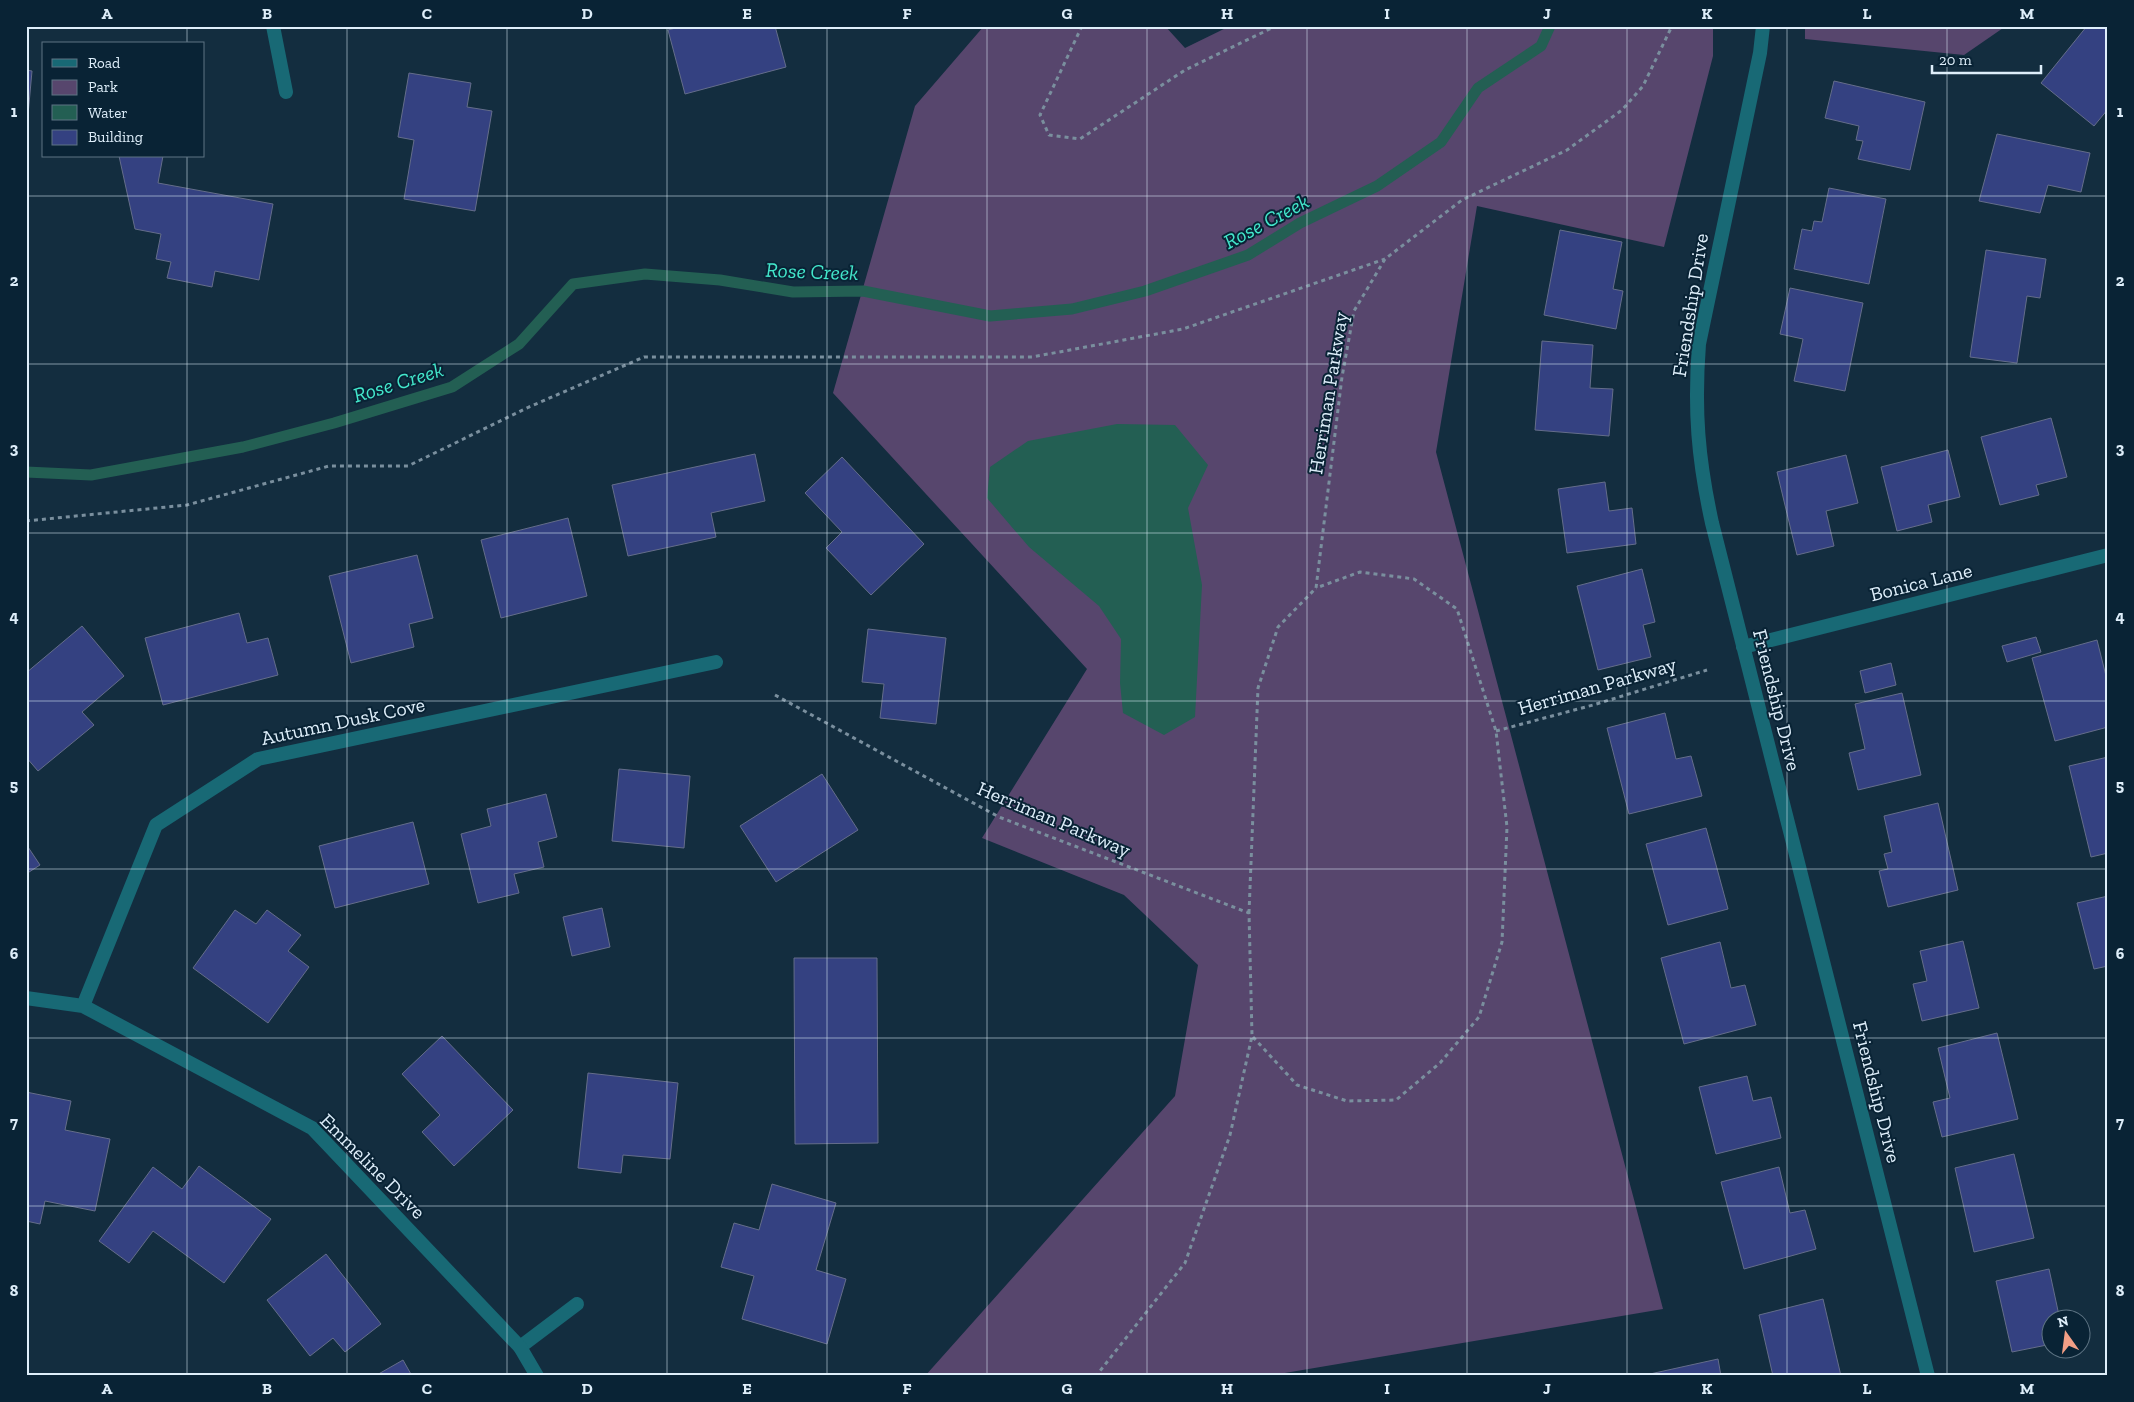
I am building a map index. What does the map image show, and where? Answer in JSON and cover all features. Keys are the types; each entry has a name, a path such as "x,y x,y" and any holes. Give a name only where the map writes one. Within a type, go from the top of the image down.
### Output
{"street":[{"path":"273,26 286,92"},
{"name":"Friendship Drive","path":"1763,26 1760,53 1699,344 1696,382 1696,424 1704,490 1928,1376"},
{"name":"Bonica Lane","path":"1743,647 2108,555"},
{"name":"Autumn Dusk Cove","path":"83,1006 156,825 258,758 716,662"},
{"name":"Emmeline Drive","path":"26,998 83,1006 312,1128 520,1347 537,1376"},
{"path":"520,1347 577,1304"}],"path":[{"path":"1082,26 1040,115 1049,135 1080,139 1184,70 1276,26"},
{"name":"Herriman Parkway","path":"1316,588 1342,377 1354,311 1385,259 1462,200 1567,150 1622,110 1643,86 1672,26"},
{"path":"26,521 187,505 329,466 408,466 529,407 644,357 1032,358 1183,328 1385,259"},
{"name":"Herriman Parkway","path":"1096,1376 1185,1263 1230,1134 1252,1036 1249,913 1258,688 1278,626 1316,588 1360,572 1414,579 1457,610 1496,732 1507,827 1502,942 1479,1017 1440,1063 1396,1100 1347,1101 1297,1085 1252,1036"},
{"name":"Herriman Parkway","path":"1496,732 1707,670"},
{"name":"Herriman Parkway","path":"775,694 999,817 1249,913"}],"green space":[{"path":"984,26 1165,26 1185,48 1230,26 1713,26 1713,56 1664,247 1477,206 1436,452 1663,1309 1267,1376 925,1376 1175,1096 1198,965 1124,895 982,838 1087,669 833,393 915,106"},
{"path":"1805,26 2006,26 1964,55 1805,39"}],"water":[{"path":"1117,424 1175,425 1208,465 1188,508 1202,585 1195,717 1164,735 1123,713 1120,683 1121,639 1099,606 1029,547 987,498 990,467 1028,441"}],"building":[{"path":"683,26 775,26 786,67 685,94 668,30"},
{"path":"2087,26 2108,26 2108,109 2094,126 2041,83"},
{"path":"26,70 32,71 26,137"},
{"path":"409,73 471,83 467,107 492,111 475,211 404,199 414,140 398,137"},
{"path":"1834,81 1925,102 1910,170 1858,159 1863,141 1856,140 1859,126 1825,118"},
{"path":"1997,134 2090,153 2081,192 2048,185 2040,213 1979,201"},
{"path":"119,158 163,158 158,183 273,204 259,280 215,271 212,287 167,278 171,262 156,259 161,234 135,229"},
{"path":"1829,188 1886,199 1869,284 1794,269 1802,229 1812,231 1814,221 1822,222"},
{"path":"1560,230 1622,242 1613,289 1623,291 1616,329 1544,315"},
{"path":"1986,250 2046,259 2040,298 2027,296 2017,363 1970,357"},
{"path":"1790,288 1863,303 1845,391 1794,381 1803,339 1780,334"},
{"path":"1542,341 1593,345 1590,388 1613,389 1609,436 1535,430"},
{"path":"2051,418 2067,477 2036,485 2039,495 2000,505 1981,437"},
{"path":"1948,450 1960,497 1928,505 1932,522 1897,531 1881,467"},
{"path":"755,454 765,501 711,513 716,537 628,556 612,485"},
{"path":"1846,455 1858,503 1826,511 1834,546 1797,555 1777,472"},
{"path":"842,457 924,544 871,595 826,548 842,532 805,493"},
{"path":"1605,482 1609,511 1632,508 1636,544 1567,553 1558,489"},
{"path":"568,518 587,596 501,618 481,540"},
{"path":"417,555 433,618 409,624 414,647 351,663 329,576"},
{"path":"1642,569 1655,622 1643,625 1651,657 1598,670 1577,586"},
{"path":"239,613 247,643 268,638 278,675 163,705 145,638"},
{"path":"82,626 124,676 82,712 94,725 38,771 26,757 26,673"},
{"path":"868,629 946,638 936,724 880,718 884,684 862,682"},
{"path":"2036,637 2041,652 2007,662 2002,646"},
{"path":"2097,640 2108,684 2108,727 2055,741 2032,658"},
{"path":"1891,663 1896,685 1865,693 1860,671"},
{"path":"1902,693 1921,775 1858,790 1849,753 1865,749 1855,704"},
{"path":"1665,713 1676,759 1691,756 1702,796 1629,814 1607,728"},
{"path":"2108,757 2108,853 2091,857 2069,766"},
{"path":"619,769 690,776 684,848 612,841"},
{"path":"822,774 858,830 776,882 740,826"},
{"path":"546,794 557,837 538,842 544,867 514,874 519,893 478,903 461,834 491,826 487,809"},
{"path":"1938,803 1958,890 1888,907 1879,871 1888,869 1884,854 1892,852 1884,816"},
{"path":"413,822 429,884 335,908 319,846"},
{"path":"1706,828 1728,909 1668,925 1646,844"},
{"path":"26,844 40,865 26,874"},
{"path":"2108,896 2108,966 2094,969 2077,903"},
{"path":"602,908 610,947 572,956 563,917"},
{"path":"235,910 256,924 267,910 301,935 288,951 309,967 268,1023 193,968"},
{"path":"1963,941 1979,1008 1922,1021 1913,984 1927,981 1920,951"},
{"path":"1720,942 1731,988 1745,985 1756,1025 1684,1044 1661,958"},
{"path":"794,958 877,958 878,1143 795,1144"},
{"path":"1997,1033 2018,1119 1942,1137 1933,1102 1950,1098 1938,1048"},
{"path":"442,1036 513,1110 454,1166 422,1132 440,1115 402,1074"},
{"path":"588,1073 678,1083 670,1159 623,1155 621,1173 578,1168"},
{"path":"1747,1076 1753,1101 1771,1097 1781,1138 1716,1154 1699,1087"},
{"path":"26,1092 71,1101 65,1130 110,1139 95,1211 45,1201 40,1224 26,1221"},
{"path":"2014,1154 2034,1238 1974,1252 1955,1168"},
{"path":"199,1166 271,1219 224,1283 153,1231 129,1263 99,1241 153,1167 182,1189"},
{"path":"1779,1167 1790,1213 1805,1210 1816,1249 1744,1269 1721,1182"},
{"path":"772,1184 836,1203 816,1270 846,1279 827,1344 742,1319 754,1276 721,1267 734,1223 759,1230"},
{"path":"326,1254 381,1324 345,1352 333,1338 310,1356 267,1300"},
{"path":"2049,1269 2058,1310 2042,1310 2042,1346 2012,1352 1996,1281"},
{"path":"1823,1299 1841,1376 1773,1376 1759,1315"},
{"path":"1718,1359 1721,1376 1651,1376 1650,1374"},
{"path":"403,1360 412,1376 375,1376"}],"waterway":[{"name":"Rose Creek","path":"26,472 91,475 243,447 334,423 452,387 519,344 573,284 645,274 720,280 793,292 863,291 990,316 1072,309 1145,291 1248,255 1300,223 1377,186 1441,142 1478,88 1541,46 1550,26"}]}
